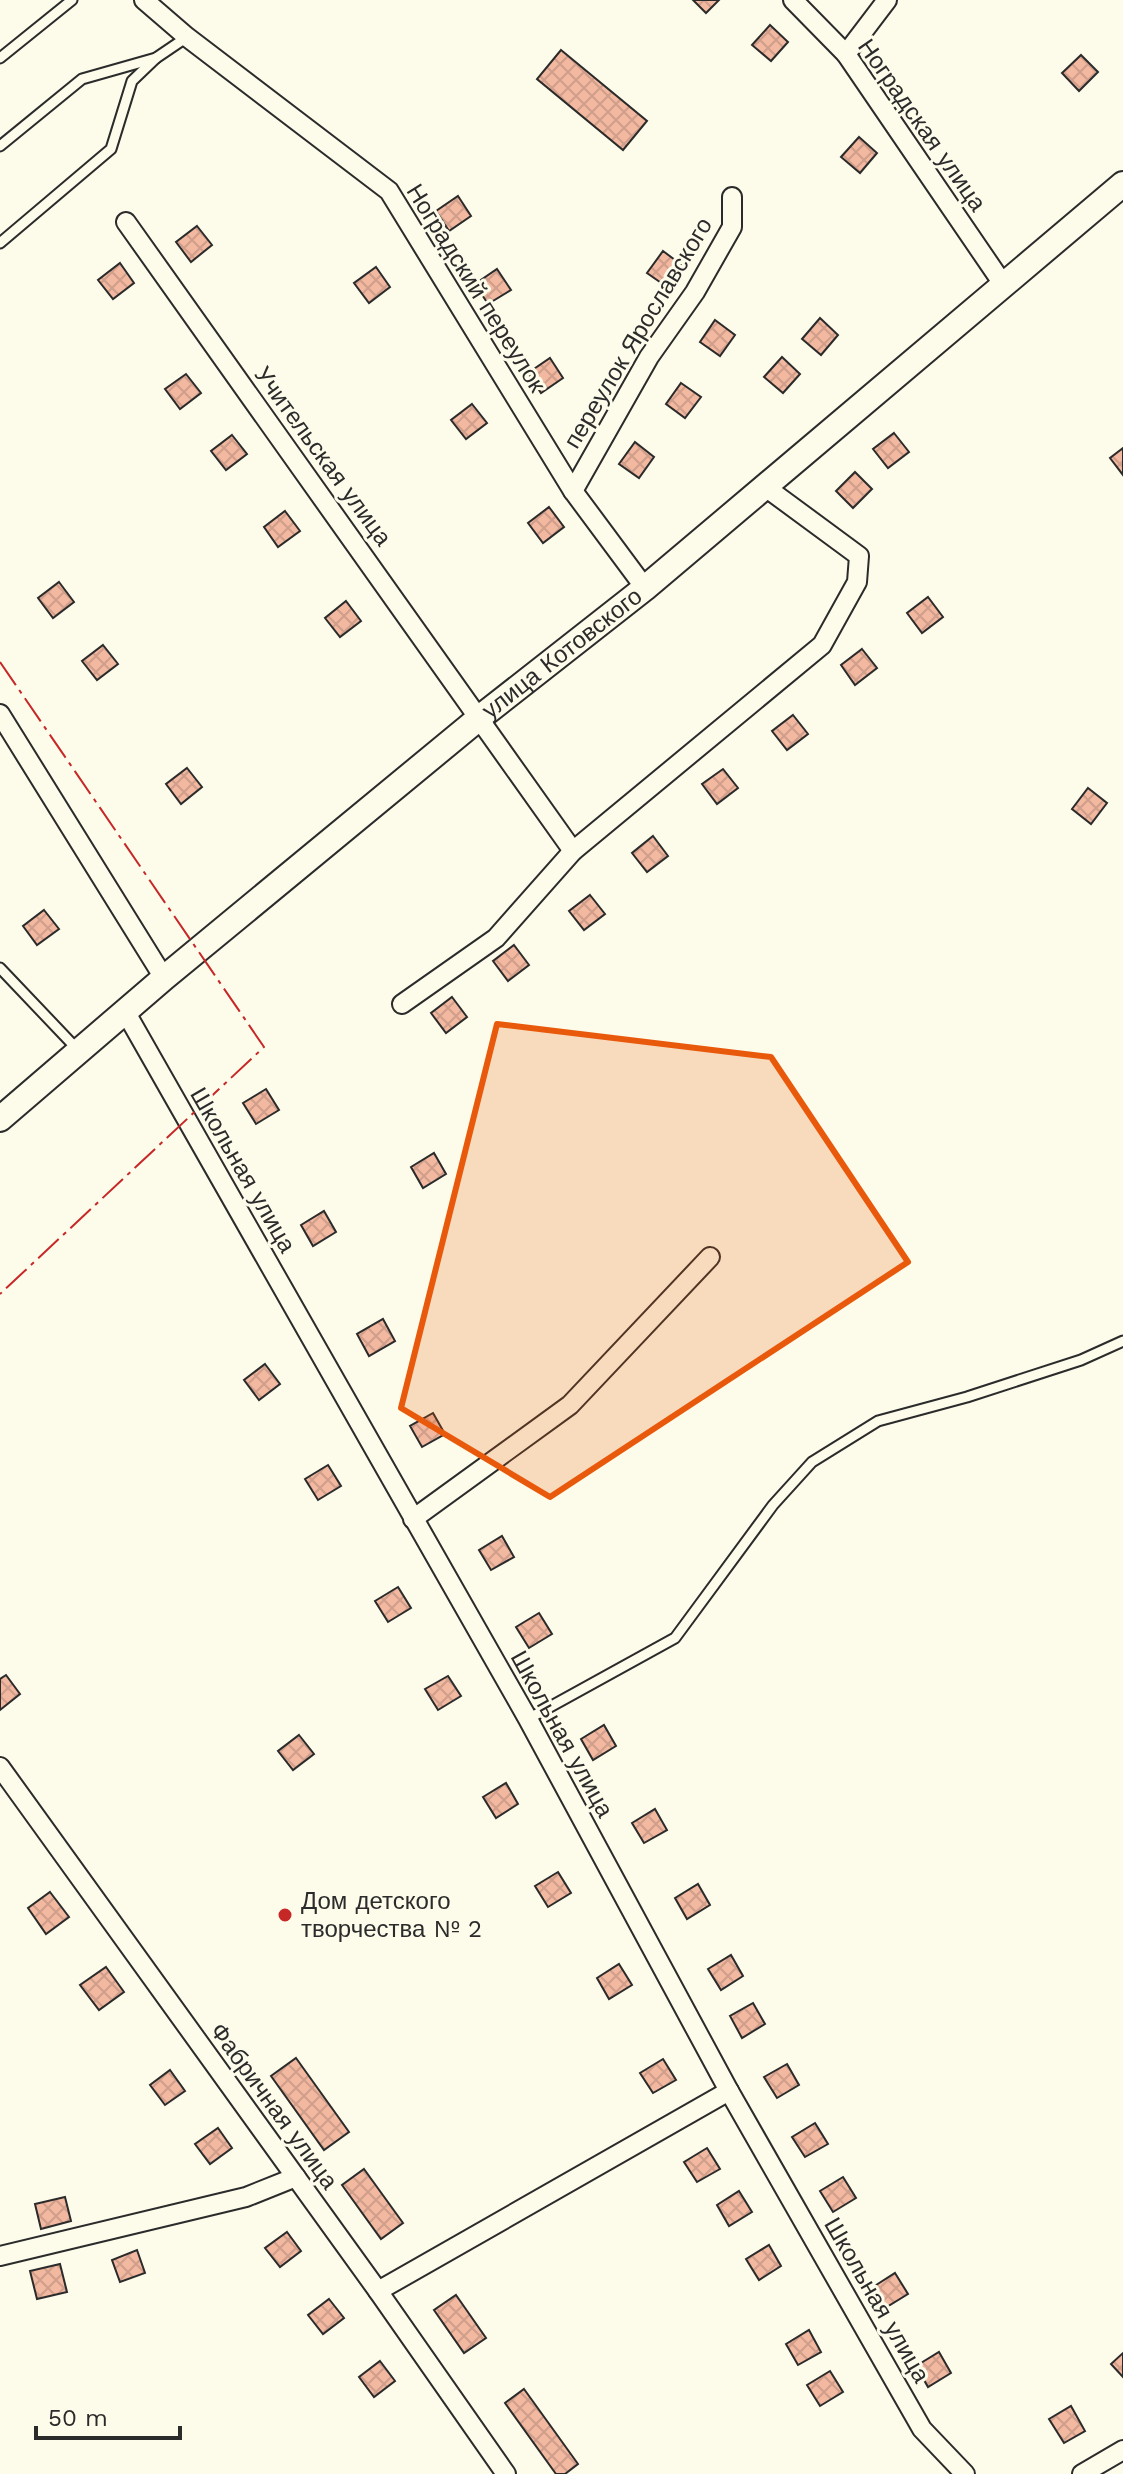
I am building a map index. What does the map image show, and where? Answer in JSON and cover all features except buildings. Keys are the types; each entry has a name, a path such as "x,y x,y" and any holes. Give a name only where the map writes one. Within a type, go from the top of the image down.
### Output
{"main road":[{"name":"улица Котовского","path":"0,1119 164,978 478,719 645,588 1123,184"}],"street":[{"name":"Ноградский переулок","path":"144,0 187,37 389,191 573,491 645,588"},
{"name":"Ноградская улица","path":"793,0 846,54 1003,284"},
{"path":"846,54 887,0"},
{"name":"переулок Ярославского","path":"573,491 649,357 695,292 732,227 732,197"},
{"name":"Учительская улица","path":"126,222 447,669 478,719 573,851"},
{"path":"402,1004 496,938 573,851 822,645 857,582 859,556 764,486"},
{"path":"0,714 164,978"},
{"name":"Школьная улица","path":"125,1011 528,1719 729,2091 922,2429 965,2474"},
{"path":"413,1519 570,1405 710,1257"},
{"name":"Фабричная улица","path":"0,1767 378,2291 506,2474"},
{"path":"378,2291 729,2091"},
{"path":"0,2256 246,2197 296,2177"},
{"path":"1082,2474 1123,2450"}],"lane":[{"path":"0,58 72,0"},
{"path":"0,243 111,149 132,81 156,58 187,37"},
{"path":"0,146 82,79 156,58"},
{"path":"0,968 79,1052"},
{"path":"528,1719 675,1638 773,1505 812,1462 878,1421 967,1397 1081,1360 1123,1341"}],"highlighted area":[{"path":"497,1024 771,1057 908,1262 550,1497 401,1408"}],"power":[{"path":"0,662 264,1047 0,1294"}],"place":[{"name":"Дом детского творчества № 2","path":"285,1915"}]}
